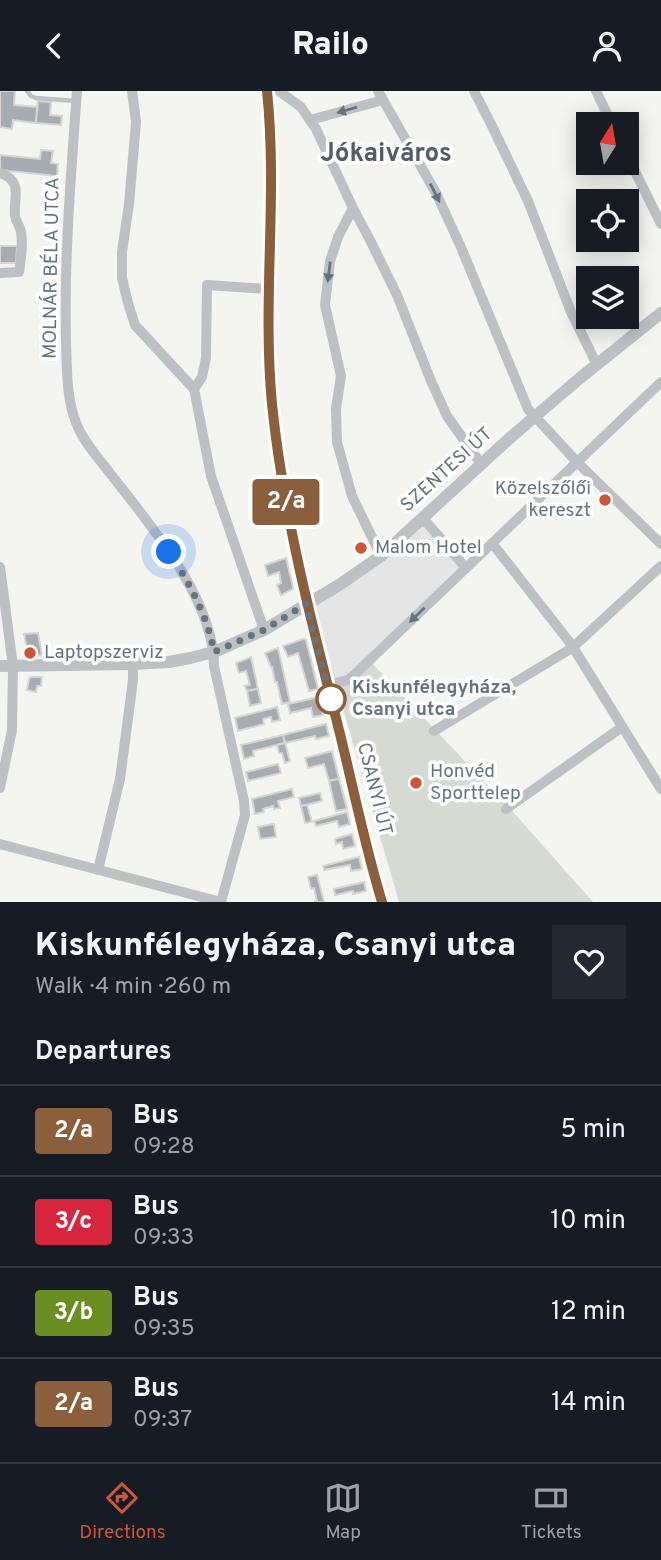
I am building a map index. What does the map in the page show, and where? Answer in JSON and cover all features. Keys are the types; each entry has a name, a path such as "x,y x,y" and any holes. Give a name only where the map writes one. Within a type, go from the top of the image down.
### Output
{"street":[{"path":"132,91 136,121 122,251 122,278 135,325 194,389 211,476 264,630"},
{"path":"267,91 272,185 268,289 272,404 290,526 306,604"},
{"path":"279,91 301,107 316,129 397,295 447,416 481,464"},
{"path":"474,91 528,201 571,312 597,365"},
{"path":"596,91 606,112"},
{"path":"310,120 381,95 436,193 528,409 578,463 661,544"},
{"name":"MOLNÁR BÉLA UTCA","path":"76,96 65,293 70,399 77,425 95,453 156,532 183,573 211,635 214,666 245,815 221,902"},
{"path":"0,173 15,184 15,213 22,236 19,272 0,273"},
{"path":"637,175 661,224"},
{"path":"353,208 338,237 330,261 325,305 341,376 336,409 337,442 352,496 381,556"},
{"path":"194,389 202,377 206,358 207,285 268,289"},
{"name":"SZENTESI ÚT","path":"6,666 133,664 180,660 214,652 264,630 381,556 534,418 661,313"},
{"path":"327,685 348,680 359,671 661,381"},
{"path":"422,520 466,568"},
{"path":"492,543 573,646 661,789"},
{"path":"434,731 573,646 661,566"},
{"path":"0,567 12,730 0,788"},
{"name":"CSANYI ÚT","path":"306,604 381,901"},
{"path":"98,870 120,779 133,664"},
{"path":"506,809 622,727"},
{"path":"0,844 221,902"}],"lane":[{"path":"27,91 36,98 76,96"}],"shaded area":[{"path":"421,522 463,568 355,672 335,681 315,604"},
{"name":"Honvéd Sporttelep","path":"368,659 514,813 593,902 399,902 335,681 347,678"}],"building":[{"path":"0,91 15,91 14,105 37,107 36,123 13,120 12,129 0,127"},
{"path":"38,101 51,102 50,115 62,116 61,125 36,123"},
{"path":"41,150 53,151 51,163 58,164 57,176 0,170 0,155 40,159"},
{"path":"0,246 17,246 16,263 0,263"},
{"path":"286,558 293,589 281,595 277,585 281,583 279,572 268,576 265,565"},
{"path":"38,633 42,655 31,656 28,654 24,634"},
{"path":"306,640 318,689 309,691 298,653 288,657 283,646"},
{"path":"278,648 290,702 282,704 272,667 265,653"},
{"path":"251,657 258,689 247,691 245,686 250,685 246,671 239,673 236,663"},
{"path":"31,677 42,677 41,686 37,686 36,692 27,690"},
{"path":"258,689 261,703 250,706 247,691"},
{"path":"319,697 323,715 313,717 311,708 290,713 288,704"},
{"path":"277,707 280,720 272,722 271,717 263,719 264,724 238,731 235,718"},
{"path":"326,724 329,736 316,739 315,736 285,743 283,735"},
{"path":"283,735 285,743 253,751 254,756 244,759 241,745"},
{"path":"285,743 290,761 285,763 277,745"},
{"path":"332,751 339,779 329,781 324,764 308,768 305,758"},
{"path":"278,764 281,773 248,781 246,772"},
{"path":"339,779 347,809 336,811 329,781"},
{"path":"292,789 294,797 278,801 280,808 274,809 273,806 255,814 252,799"},
{"path":"320,793 322,801 301,806 299,798"},
{"path":"307,805 312,822 305,823 301,806"},
{"path":"347,812 350,824 339,827 337,821 316,826 314,821"},
{"path":"274,824 276,837 260,839 258,827"},
{"path":"352,834 355,846 343,849 342,842 336,844 335,839"},
{"path":"359,857 362,869 351,871 350,865 324,870 323,866"},
{"path":"317,875 324,902 314,902 317,901 314,888 311,889 308,877"},
{"path":"364,882 366,891 335,895 334,889"}],"bus line":[{"name":"2/a","path":"267,91 272,185 268,289 272,404 290,526 304,593 382,902"}],"place":[{"name":"Közelszőlői kereszt","path":"605,500"},
{"name":"Malom Hotel","path":"361,548"},
{"name":"Laptopszerviz","path":"30,653"},
{"name":"Kiskunfélegyháza, Csanyi utca","path":"331,699"},
{"name":"Honvéd Sporttelep","path":"416,783"}],"district":[{"name":"Jókaiváros","path":"386,154"}],"route":[{"path":"169,552 199,606 211,635 214,652 264,630 306,604 332,704 331,699"}]}
